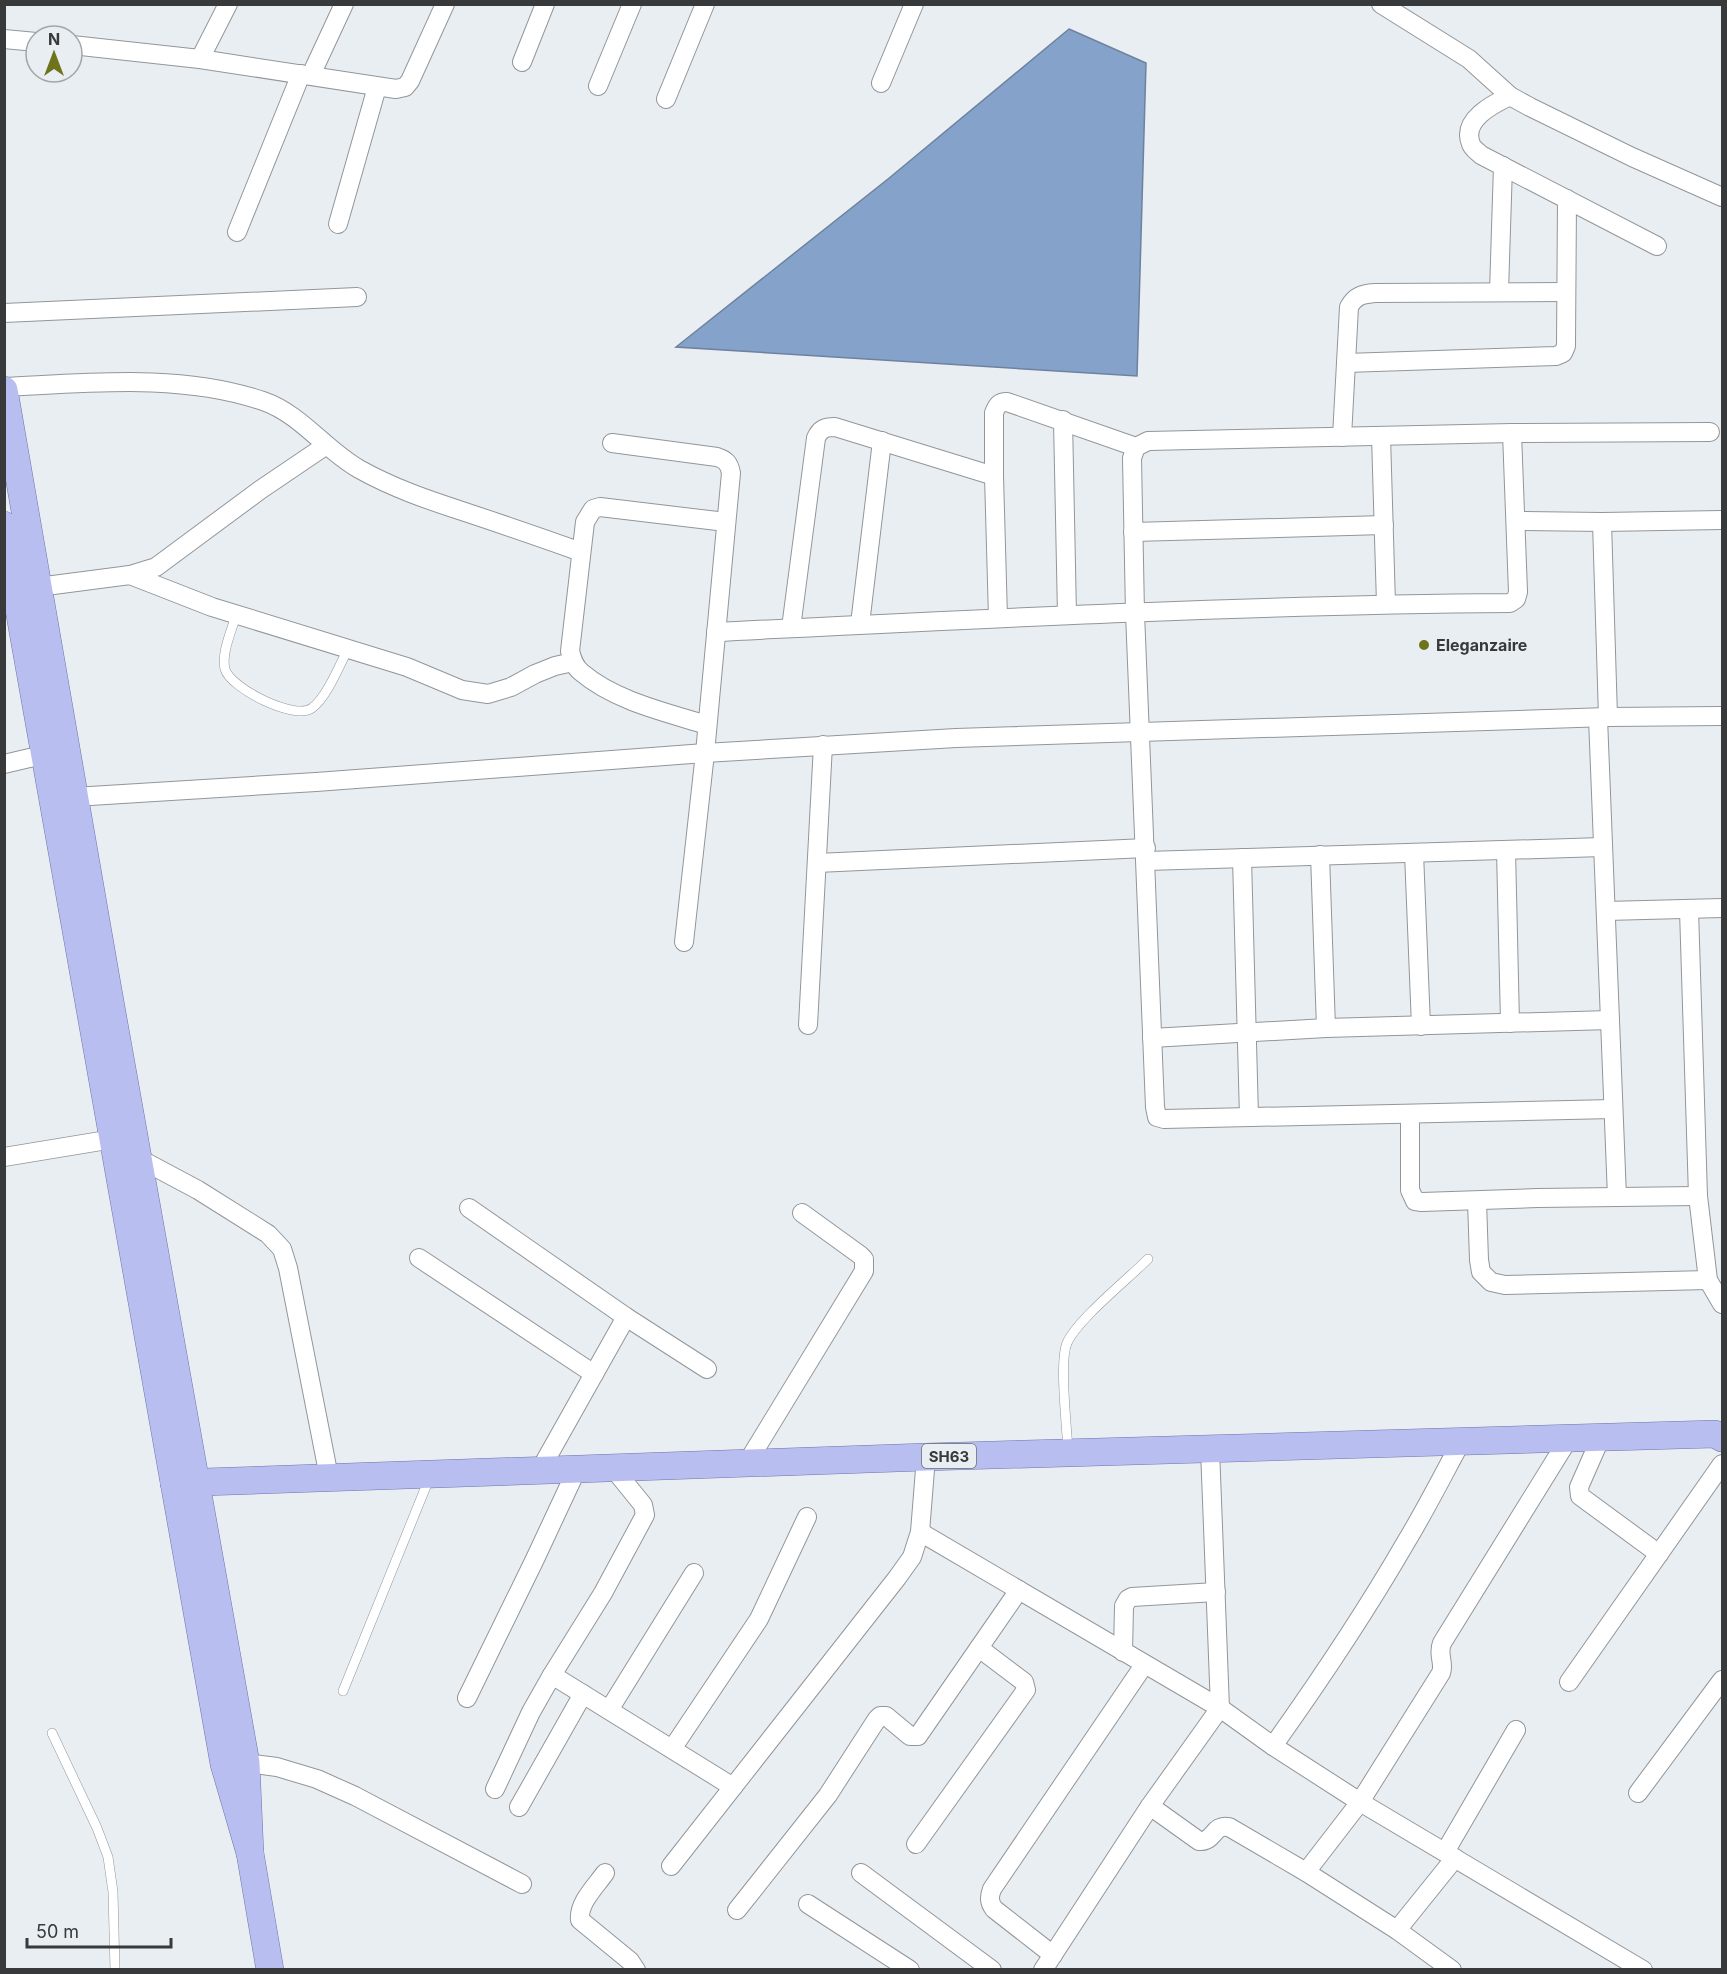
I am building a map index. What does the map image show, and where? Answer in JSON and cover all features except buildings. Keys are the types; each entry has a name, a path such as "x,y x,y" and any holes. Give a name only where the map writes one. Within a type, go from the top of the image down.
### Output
{"main road":[{"path":"4,389 38,587 56,751 113,1139 246,1763 250,1853"},
{"path":"4,525 7,558 56,751 74,797 138,1158 224,1764 250,1853 270,1970"},
{"name":"SH63","path":"185,1482 1601,1437 1715,1434 1722,1438"}],"street":[{"path":"200,59 228,4"},
{"path":"237,232 306,74 344,4"},
{"path":"84,46 200,59 396,89 405,87 410,81 445,4"},
{"path":"522,62 545,4"},
{"path":"598,86 632,4"},
{"path":"666,99 705,4"},
{"path":"881,83 914,4"},
{"path":"1382,4 1469,59 1510,96 1632,157 1722,197"},
{"path":"4,39 24,41"},
{"path":"338,224 377,87"},
{"path":"1510,96 1490,105 1477,118 1470,130 1471,145 1481,155 1657,246"},
{"path":"1499,292 1503,166"},
{"path":"1346,363 1556,356 1563,353 1566,346 1567,200"},
{"path":"1342,437 1349,307 1353,299 1362,294 1565,292"},
{"path":"4,312 357,297"},
{"path":"4,389 110,382 172,384 222,390 264,402 297,419 325,446 357,468 392,487 581,552"},
{"path":"998,618 994,476 996,406 1001,402 1007,402 1136,447"},
{"path":"1063,420 1067,615"},
{"path":"791,628 816,438 819,431 827,427 836,427 994,476"},
{"path":"716,632 1067,615 1386,604 1510,603 1516,599 1518,592 1512,432"},
{"path":"1613,1108 1249,1118 1164,1119 1157,1117 1135,613 1132,458 1136,447 1148,441 1512,432 1710,432"},
{"path":"1380,436 1386,604"},
{"path":"860,624 882,441"},
{"path":"612,443 724,459 729,464 731,473 705,753 684,942"},
{"path":"38,587 130,576 156,567 260,490 325,446"},
{"path":"707,725 627,698 580,671 573,662 570,651 581,552 588,515 593,509 600,507 726,522"},
{"path":"1516,521 1722,520"},
{"path":"1602,522 1602,847 1617,1197"},
{"path":"1133,532 1384,525"},
{"path":"130,576 236,615 407,667 462,690 488,694 511,687 545,670 573,662"},
{"path":"74,797 339,781 823,745 1140,732 1722,716"},
{"path":"808,1025 823,745"},
{"path":"4,764 56,751"},
{"path":"817,863 1146,855 1242,858 1602,847"},
{"path":"1506,850 1510,1023"},
{"path":"1414,853 1421,1026"},
{"path":"1320,855 1326,1028"},
{"path":"1242,858 1249,1118"},
{"path":"1606,911 1722,908"},
{"path":"1689,910 1698,1196 1708,1280 1722,1304"},
{"path":"1152,1038 1326,1028 1610,1020"},
{"path":"1410,1114 1410,1190 1415,1201 1422,1203 1698,1196"},
{"path":"4,1157 113,1139"},
{"path":"138,1158 198,1190 258,1227 282,1249 288,1268 329,1477"},
{"path":"1477,1201 1481,1272 1491,1282 1505,1285 1708,1280"},
{"path":"469,1208 626,1317 707,1369"},
{"path":"747,1463 864,1271 864,1260 860,1255 802,1213"},
{"path":"419,1258 594,1374"},
{"path":"540,1470 626,1317"},
{"path":"1601,1437 1578,1492 1580,1496 1659,1554"},
{"path":"1306,1872 1360,1802 1441,1673 1443,1669 1439,1650 1442,1643 1569,1438"},
{"path":"1273,1746 1322,1678 1363,1614 1407,1542 1461,1442"},
{"path":"1144,1665 989,1896 994,1909 1048,1962 1150,1806 1220,1708 1210,1449"},
{"path":"670,1866 912,1557 920,1532 926,1457"},
{"path":"1569,1682 1722,1464"},
{"path":"495,1789 531,1712 603,1593 645,1515 643,1505 613,1468"},
{"path":"467,1698 536,1559 577,1469"},
{"path":"672,1749 759,1619 807,1517"},
{"path":"920,1532 1220,1708 1273,1746 1360,1802 1643,1970"},
{"path":"609,1710 694,1573"},
{"path":"737,1910 828,1795 877,1719 880,1716 886,1716 910,1736 918,1736 1019,1590"},
{"path":"1123,1652 1125,1606 1128,1599 1216,1592"},
{"path":"916,1844 1026,1690 1024,1682 979,1648"},
{"path":"552,1675 733,1787"},
{"path":"1638,1792 1722,1680"},
{"path":"519,1807 583,1694"},
{"path":"1397,1930 1450,1855 1516,1730"},
{"path":"246,1763 277,1767 317,1779 355,1796 522,1884"},
{"path":"1150,1806 1199,1841 1209,1838 1218,1828 1229,1827 1306,1872 1397,1930 1452,1970"},
{"path":"605,1873 582,1906 579,1913 580,1920 630,1961 636,1970"},
{"path":"861,1873 992,1970"},
{"path":"808,1904 910,1970"}],"lane":[{"path":"236,615 225,655 224,668 229,678 239,687 286,710 309,711 320,702 348,649"},
{"path":"1068,1453 1064,1360 1066,1345 1084,1321 1148,1259"},
{"path":"343,1691 431,1474"},
{"path":"52,1733 97,1828 108,1857 113,1892 115,1970"}],"water":[{"path":"1069,29 1146,63 1137,376 676,347 888,179"}],"place":[{"name":"Eleganzaire","path":"1424,645"}]}
